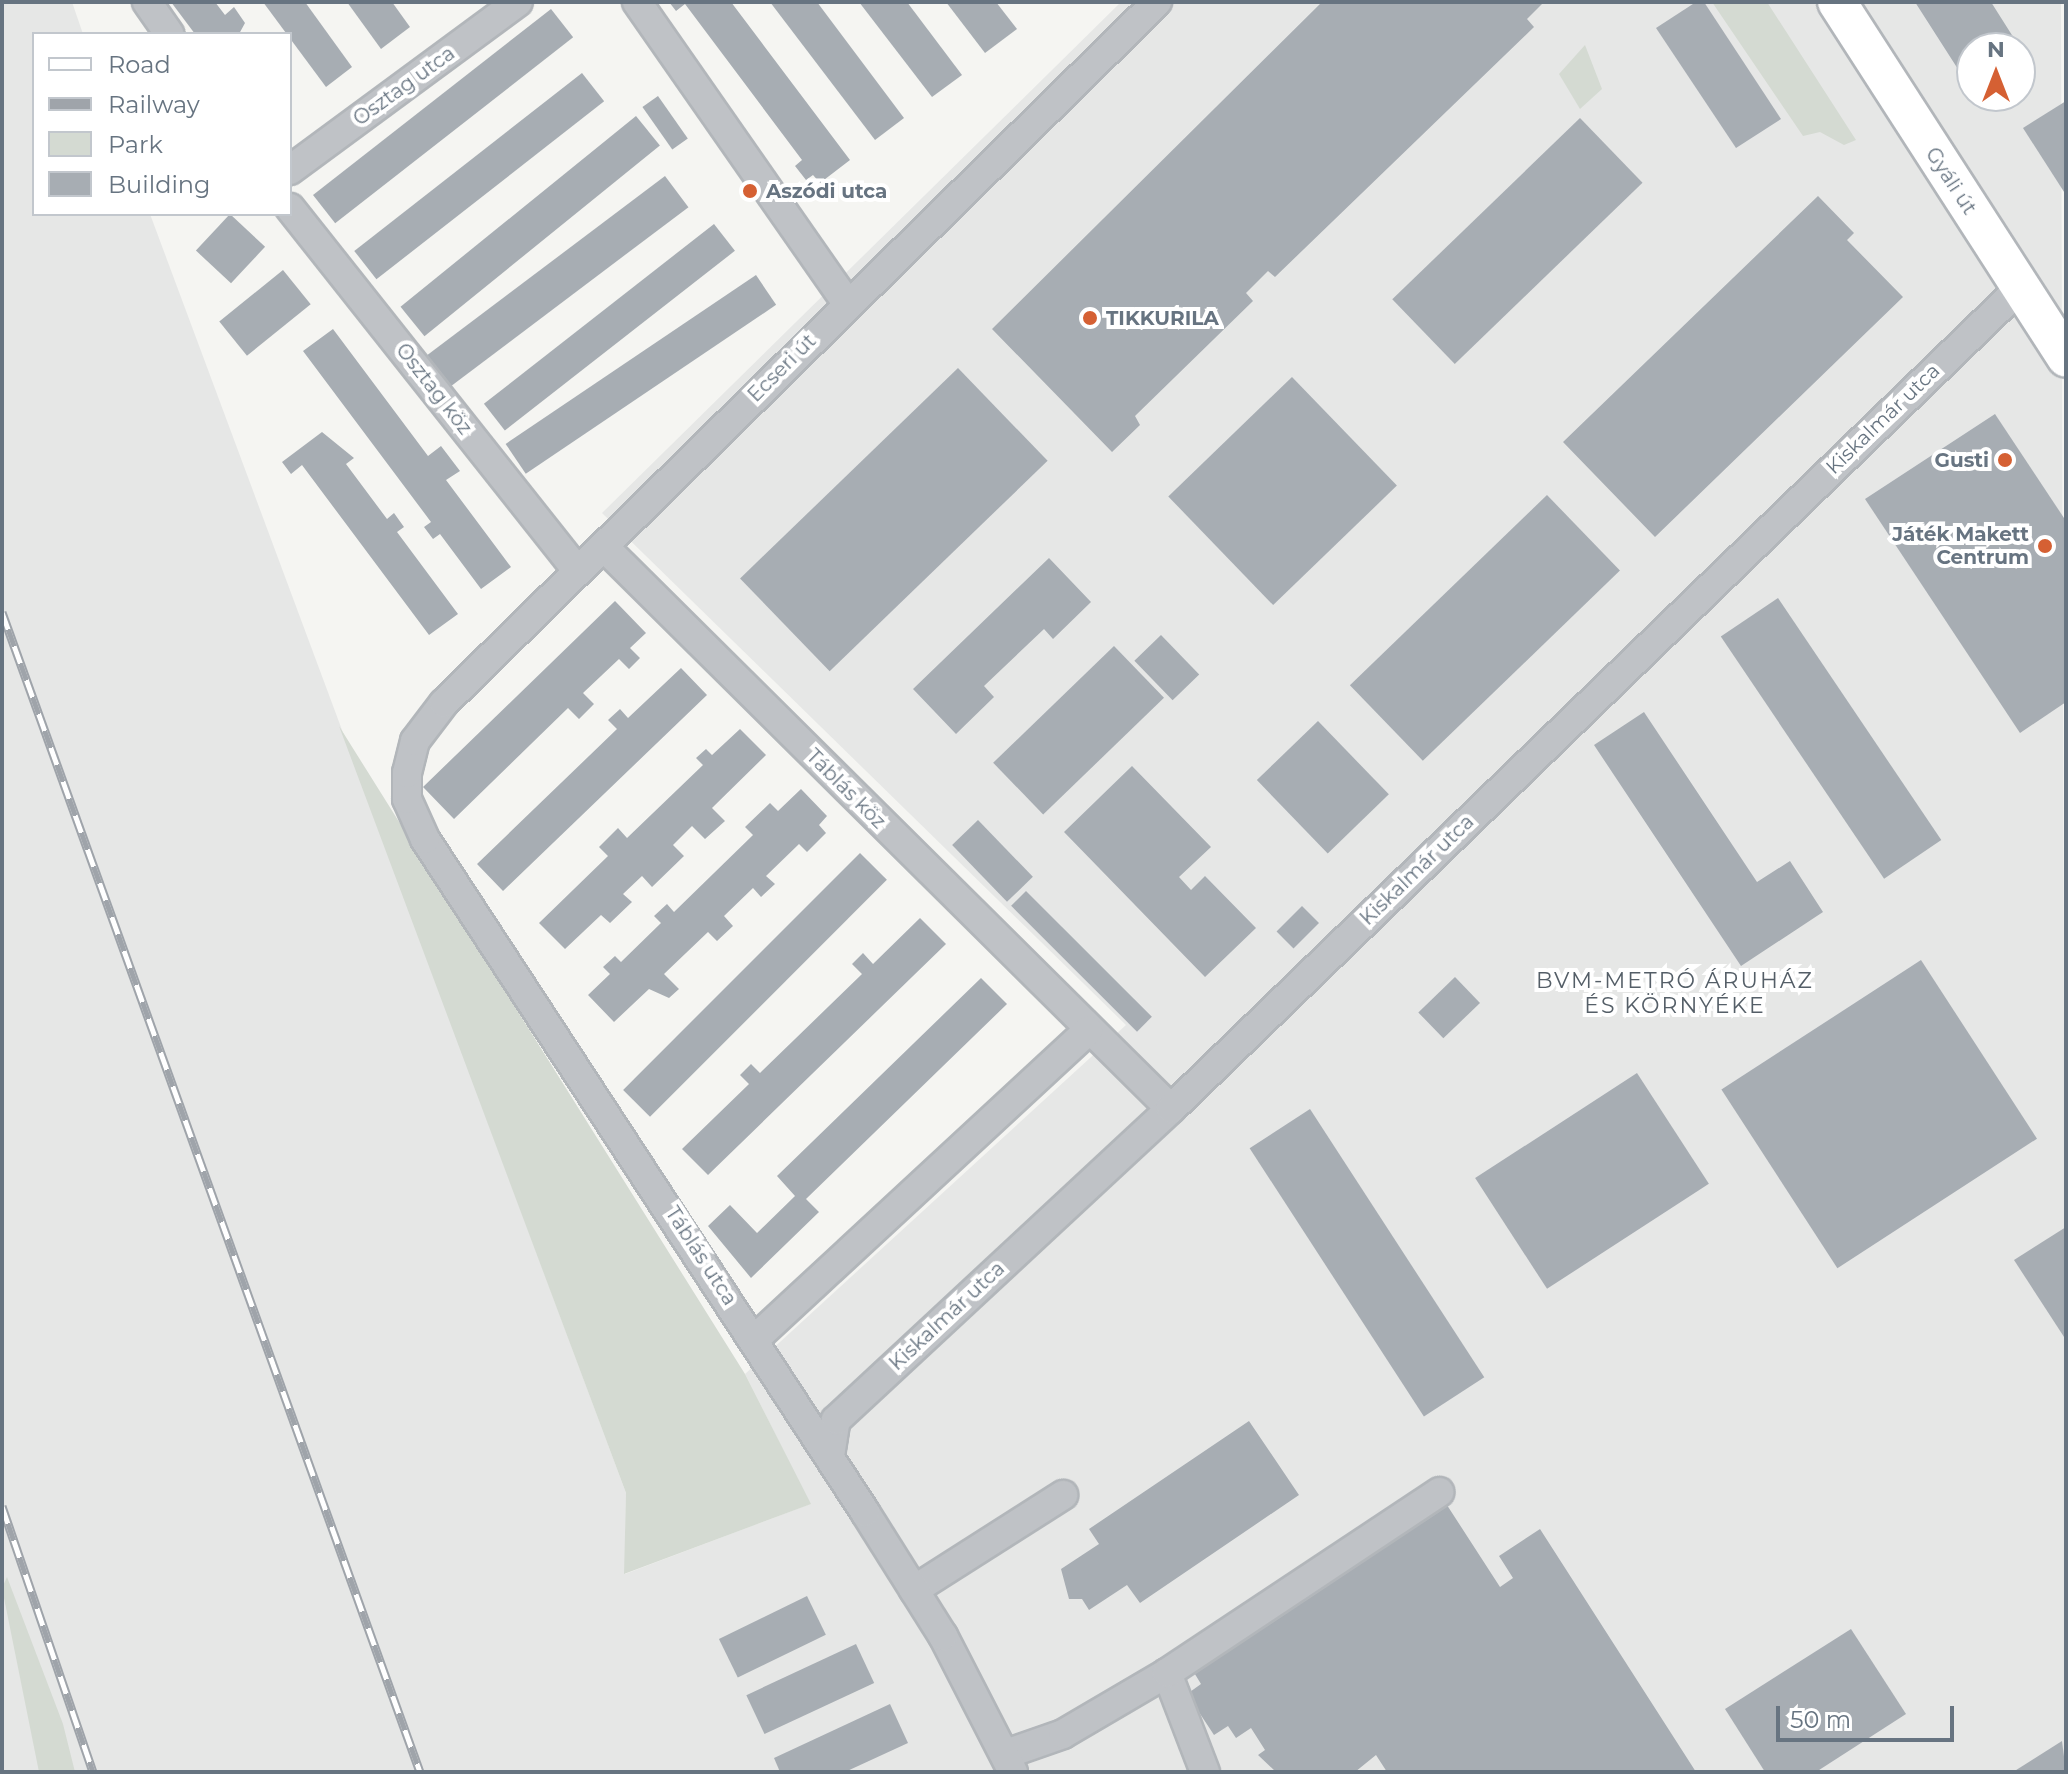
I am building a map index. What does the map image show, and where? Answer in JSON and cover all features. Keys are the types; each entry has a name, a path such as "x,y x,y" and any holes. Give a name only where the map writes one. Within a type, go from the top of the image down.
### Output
{"street":[{"path":"147,2 168,32"},
{"name":"Osztag utca","path":"292,169 518,2"},
{"path":"637,2 847,303"},
{"name":"Ecseri út","path":"415,741 578,571 847,303 1157,2"},
{"name":"Gyáli út","path":"1837,2 2066,358"},
{"name":"Osztag köz","path":"292,211 578,571"},
{"name":"Kiskalmár utca","path":"830,1456 836,1420 1171,1109 2020,288"},
{"name":"Táblás köz","path":"604,547 1088,1031 1171,1109"},
{"name":"Táblás utca","path":"415,741 407,773 415,821 830,1456 914,1590 1010,1763"},
{"path":"755,1339 1088,1031"},
{"path":"1010,1763 1167,1673 1439,1492"},
{"path":"914,1590 1063,1495"},
{"path":"1167,1673 1205,1772"}],"shaded area":[{"path":"2,2 72,2 82,32 32,32 32,216 151,216 626,1493 625,1574 810,1504 745,1374 1126,1025 602,513 1121,2 2061,2 2066,1772 2,1772"}],"green space":[{"path":"1712,2 1767,2 1856,140 1844,145 1820,132 1803,136"},
{"path":"1585,45 1602,89 1580,109 1559,74"},
{"path":"339,726 745,1374 811,1504 624,1574 626,1493"},
{"path":"7,1577 63,1724 75,1772 39,1772 2,1588"}],"building":[{"path":"171,2 215,2 225,15 234,7 245,23 240,32 194,32"},
{"path":"263,2 305,2 352,67 326,87 292,41 292,32 285,32"},
{"path":"347,2 392,2 410,27 381,49"},
{"path":"669,2 731,2 850,160 820,183 813,175 806,180 795,166 802,160 685,4 676,11"},
{"path":"770,2 817,2 904,118 875,140"},
{"path":"859,2 907,2 962,75 932,97"},
{"path":"946,2 996,2 1017,29 985,53"},
{"path":"1322,2 1544,2 1527,19 1534,27 1275,277 1268,271 1246,293 1253,301 1135,416 1140,425 1112,452 992,329"},
{"path":"1696,2 1704,2 1781,119 1736,148 1656,28"},
{"path":"1915,2 1991,2 2010,32 1956,32 1956,66"},
{"path":"551,9 573,37 335,223 313,195"},
{"path":"582,73 604,101 376,279 354,251"},
{"path":"658,96 688,139 672,149 642,107"},
{"path":"2066,101 2066,195 2023,128"},
{"path":"636,116 660,146 424,336 401,307"},
{"path":"1580,118 1643,183 1455,364 1392,299"},
{"path":"665,176 688,207 445,391 421,360"},
{"path":"1818,196 1854,233 1847,240 1903,297 1655,537 1563,442"},
{"path":"228,216 232,216 265,247 231,283 196,251"},
{"path":"714,224 735,251 505,431 484,404"},
{"path":"283,270 311,304 247,356 219,322"},
{"path":"756,275 776,305 526,474 506,444"},
{"path":"333,329 428,456 441,446 460,471 446,480 511,567 481,589 440,534 433,539 424,527 431,522 303,351"},
{"path":"958,368 1048,461 830,671 740,578"},
{"path":"1292,377 1397,486 1273,605 1168,496"},
{"path":"1995,414 2066,521 2066,702 2020,733 1865,499"},
{"path":"322,432 354,458 346,464 387,519 394,513 404,527 397,532 458,614 429,635 302,465 291,474 282,462"},
{"path":"1547,495 1620,571 1423,761 1350,685"},
{"path":"1049,558 1091,602 1053,639 1044,629 984,686 994,697 956,734 913,689"},
{"path":"1778,598 1941,840 1884,879 1721,637"},
{"path":"615,601 646,633 630,648 640,658 629,669 619,659 583,693 594,704 579,719 568,708 454,819 423,787"},
{"path":"1161,635 1199,675 1173,700 1134,661"},
{"path":"1114,646 1164,698 1043,814 993,763"},
{"path":"681,668 707,695 503,891 477,864 617,729 608,720 620,709 628,718"},
{"path":"1644,712 1757,882 1790,861 1823,912 1741,966 1594,745"},
{"path":"1318,721 1389,794 1328,853 1257,780"},
{"path":"740,729 766,755 712,808 725,821 705,839 692,826 673,845 684,856 652,887 642,876 623,894 632,902 610,923 601,915 565,949 539,923 608,856 599,847 618,828 627,838 703,765 696,758 706,749 712,755"},
{"path":"1132,766 1211,847 1179,877 1191,890 1205,876 1256,928 1205,977 1064,832"},
{"path":"801,789 827,816 819,825 826,833 807,852 799,844 766,876 775,884 761,897 753,888 724,916 733,926 717,941 708,932 664,974 679,989 669,998 649,989 614,1022 588,995 610,974 603,967 615,956 621,962 661,923 654,916 667,904 674,912 753,835 745,827 770,803 778,811"},
{"path":"978,820 1033,877 1007,902 952,845"},
{"path":"860,853 887,880 650,1117 623,1090"},
{"path":"1026,891 1152,1017 1137,1032 1011,906"},
{"path":"1302,906 1319,923 1294,948 1277,931"},
{"path":"920,918 946,944 708,1175 682,1149 749,1084 740,1075 751,1064 760,1073 862,974 852,964 863,953 873,964"},
{"path":"1921,960 2037,1139 1837,1268 1721,1090"},
{"path":"1455,977 1480,1003 1443,1038 1418,1012"},
{"path":"981,978 1007,1004 806,1199 819,1212 751,1278 708,1226 730,1205 757,1233 795,1196 777,1176"},
{"path":"1637,1073 1709,1184 1547,1289 1475,1178"},
{"path":"1310,1109 1484,1377 1424,1417 1250,1148"},
{"path":"2066,1227 2066,1340 2014,1260"},
{"path":"1249,1421 1299,1495 1140,1603 1127,1585 1089,1610 1082,1599 1069,1599 1061,1569 1099,1544 1089,1529"},
{"path":"1445,1502 1500,1587 1513,1578 1499,1556 1540,1529 1696,1772 1387,1772 1376,1755 1355,1772 1276,1772 1258,1755 1265,1750 1251,1728 1236,1738 1228,1726 1214,1735 1187,1694 1201,1684 1190,1666"},
{"path":"807,1596 826,1635 738,1678 719,1639"},
{"path":"1851,1629 1906,1714 1816,1772 1765,1772 1725,1709"},
{"path":"856,1644 874,1683 765,1734 746,1695"},
{"path":"890,1704 908,1743 845,1772 780,1772 774,1758"},
{"path":"2062,1741 2066,1772 2013,1772"}],"railway":[{"path":"2,612 420,1772"},
{"path":"2,1506 93,1772"}],"place":[{"name":"Aszódi utca","path":"750,191"},
{"name":"TIKKURILA","path":"1090,318"},
{"name":"Gusti","path":"2005,460"},
{"name":"Játék Makett Centrum","path":"2045,546"}],"district":[{"name":"BVM-METRÓ ÁRUHÁZ ÉS KÖRNYÉKE","path":"1675,992"}]}
